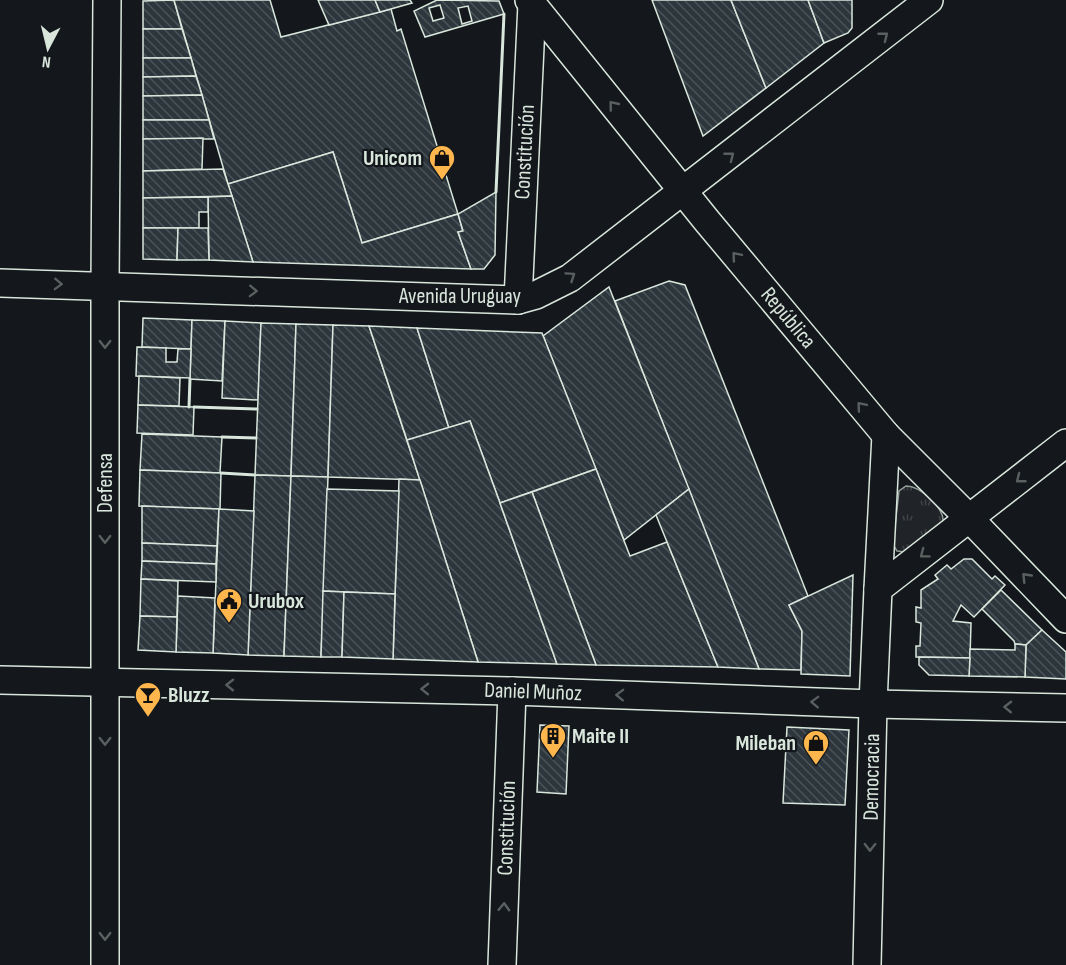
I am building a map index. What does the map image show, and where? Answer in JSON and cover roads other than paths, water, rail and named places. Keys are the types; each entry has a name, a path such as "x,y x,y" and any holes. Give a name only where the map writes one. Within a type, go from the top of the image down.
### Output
{"street":[{"name":"Defensa","path":"105,965 107,0"},
{"name":"Avenida Uruguay","path":"0,283 519,300 536,295 570,278 930,0"},
{"name":"República","path":"530,2 886,435 1066,619"},
{"name":"Constitución","path":"519,300 530,2"},
{"name":"Democracia","path":"867,965 873,704 886,435"},
{"path":"878,589 1066,443"},
{"name":"Daniel Muñoz","path":"0,680 512,690 873,704 1066,708"},
{"name":"Constitución","path":"502,965 512,690"}],"place":[{"name":"Unicom","path":"442,181"},
{"name":"Urubox","path":"229,624"},
{"name":"Bluzz","path":"148,718"},
{"name":"Maite II","path":"553,759"},
{"name":"Mileban","path":"816,766"}]}
